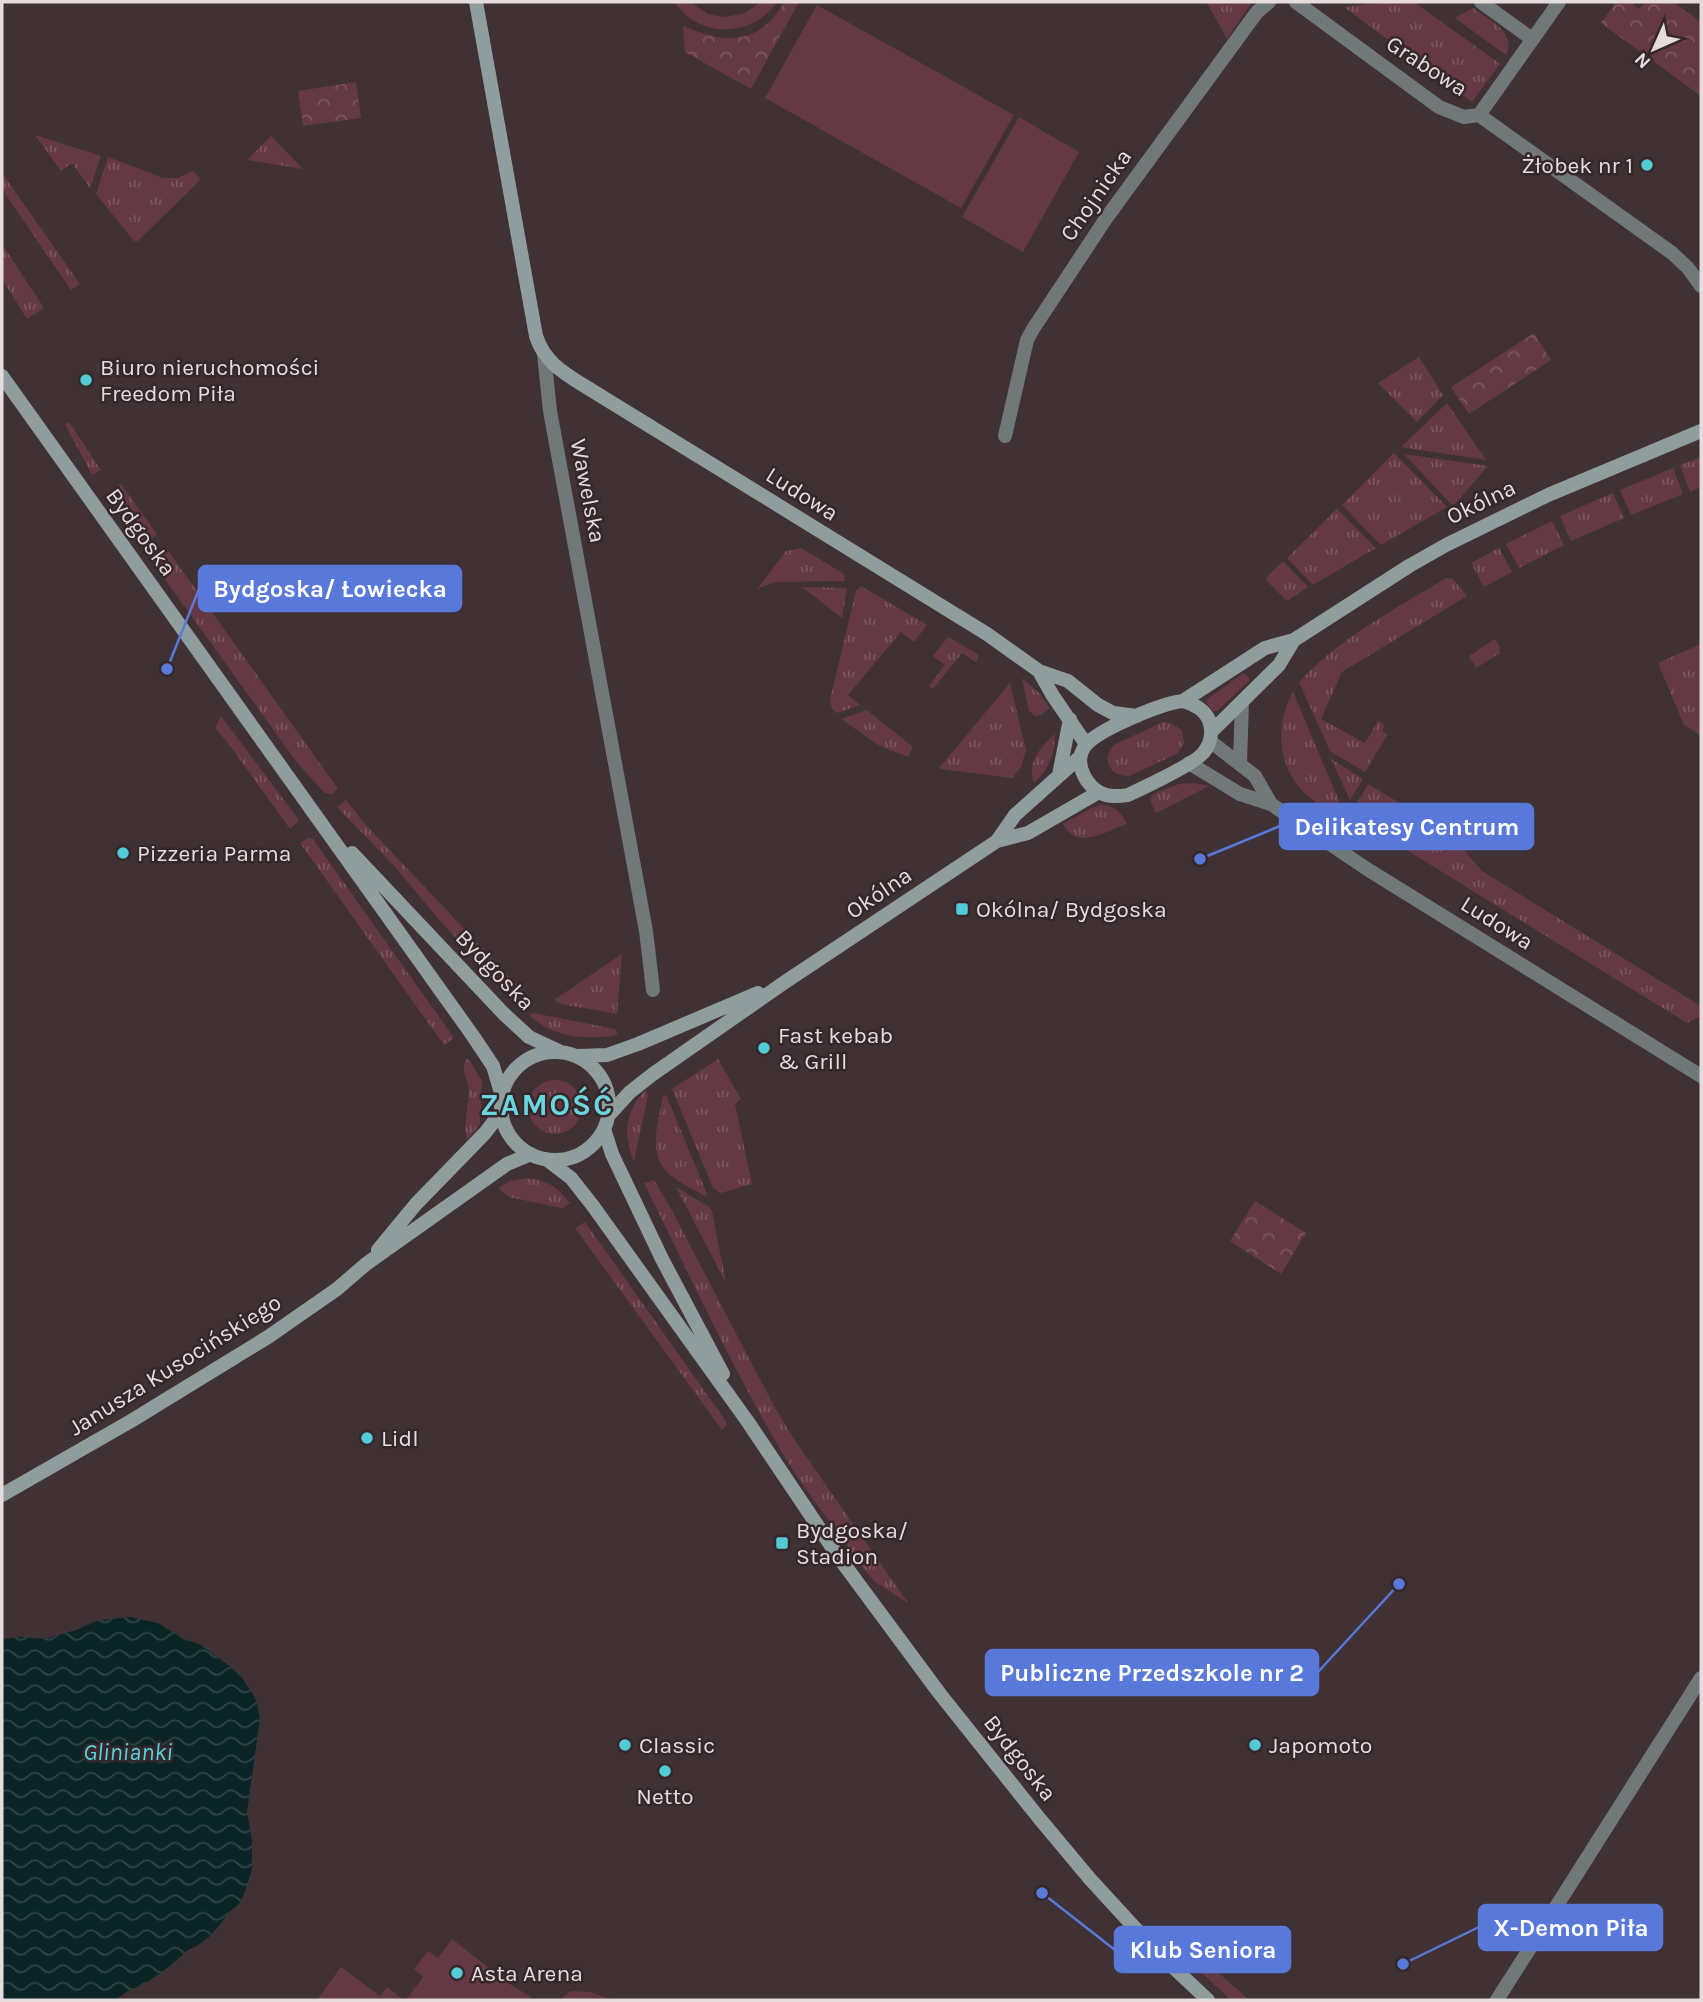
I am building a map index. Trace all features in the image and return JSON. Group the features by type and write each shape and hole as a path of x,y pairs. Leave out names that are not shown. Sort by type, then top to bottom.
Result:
{"street":[{"name":"Wawelska","path":"476,2 534,324 539,346 544,354 550,411 646,931 653,990"},
{"name":"Chojnicka","path":"1005,436 1027,340 1033,329 1107,217 1257,12 1269,2"},
{"name":"Grabowa","path":"1296,2 1439,107 1464,117 1479,116 1672,253 1688,268 1701,286"},
{"path":"1481,2 1532,39"},
{"path":"1479,116 1559,2"},
{"name":"Ludowa","path":"544,354 557,368 583,386 986,634 1039,670 1068,681 1098,705 1113,713 1137,716"},
{"name":"Bydgoska","path":"2,376 493,1066 502,1104"},
{"name":"Okólna","path":"997,841 1015,814 1101,733 1137,716 1183,701 1265,648 1294,640 1446,545 1548,495 1701,431"},
{"name":"Okólna","path":"606,1122 630,1092 653,1074 785,982 997,841 1028,833 1099,792 1107,795 1128,795 1205,752 1210,737 1279,665 1294,640"},
{"name":"Ludowa","path":"1039,670 1070,719 1083,751 1083,773 1099,792"},
{"path":"1183,701 1201,709 1209,721 1210,737"},
{"path":"1240,763 1242,702"},
{"path":"1059,775 1070,719"},
{"name":"Ludowa","path":"1210,737 1255,776 1271,804"},
{"name":"Ludowa","path":"1189,763 1240,794 1271,804 1367,869 1701,1076"},
{"name":"Bydgoska","path":"317,816 504,1014 529,1037 561,1052"},
{"name":"Okólna","path":"577,1056 607,1055 638,1044 785,982"},
{"path":"561,1052 577,1056 600,1076 606,1088 609,1102 606,1122 596,1141 575,1156 546,1159 531,1154 519,1145 505,1126 502,1104 507,1082 512,1072 530,1058 561,1052"},
{"name":"Janusza Kusocińskiego","path":"366,1264 416,1204 485,1133 502,1104"},
{"name":"Bydgoska","path":"606,1122 612,1154 662,1259 748,1422"},
{"name":"Janusza Kusocińskiego","path":"2,1495 131,1421 268,1337 508,1164 531,1154"},
{"name":"Bydgoska","path":"546,1159 571,1178 593,1206 748,1422 868,1598 985,1751 1097,1887 1157,1952 1208,2000"},
{"path":"1497,2000 1701,1678"}],"green space":[{"path":"674,2 690,2 708,14 723,17 743,14 761,2 777,2 754,22 740,28 726,29 697,23"},
{"path":"784,2 799,2 751,89 685,52 683,26 713,36 740,37 764,27"},
{"path":"1208,2 1252,2 1227,39"},
{"path":"1382,2 1414,2 1500,64 1472,102 1344,7"},
{"path":"1616,2 1630,2 1639,9 1645,2 1673,2 1701,22 1701,96 1601,23"},
{"path":"817,5 1014,115 961,208 765,98"},
{"path":"1473,8 1505,33 1508,40 1506,55 1455,18"},
{"path":"356,82 361,118 303,126 298,91"},
{"path":"1019,117 1079,152 1023,252 962,217"},
{"path":"35,135 101,156 90,188 72,163 61,171"},
{"path":"271,136 303,169 247,160"},
{"path":"108,157 163,178 178,178 193,171 201,179 138,241 134,241 96,194"},
{"path":"2,173 80,284 71,290 2,189"},
{"path":"2,244 44,308 27,319 2,279"},
{"path":"1534,333 1551,360 1469,414 1451,387"},
{"path":"1419,357 1443,395 1417,422 1378,383"},
{"path":"1447,403 1486,460 1401,447"},
{"path":"69,422 101,470 92,475 65,424"},
{"path":"1394,453 1447,507 1381,545 1342,505"},
{"path":"1404,454 1488,466 1452,505"},
{"path":"1701,457 1701,487 1690,492 1680,465"},
{"path":"1673,468 1683,494 1631,515 1620,490"},
{"path":"121,484 157,534 143,545 106,494"},
{"path":"1613,493 1624,518 1571,541 1560,516"},
{"path":"1337,509 1376,548 1313,585 1287,558"},
{"path":"1552,521 1564,545 1519,568 1506,544"},
{"path":"801,548 844,574 845,581 775,582 757,589 786,551"},
{"path":"1499,548 1512,572 1484,587 1471,563"},
{"path":"167,549 338,789 332,794 325,793 299,765 151,560"},
{"path":"1283,561 1308,587 1287,601 1265,579"},
{"path":"1446,578 1453,579 1467,596 1342,672 1321,719 1365,743 1378,721 1385,725 1382,731 1388,734 1365,772 1330,751 1299,682 1350,638"},
{"path":"861,586 927,625 914,642 901,632 848,695 860,705 837,713 832,709 830,700 856,591"},
{"path":"802,587 847,588 842,618"},
{"path":"948,637 979,655 976,662 962,653 933,689 929,686 945,665 933,656"},
{"path":"1495,639 1500,653 1476,668 1469,656"},
{"path":"1701,644 1701,735 1684,725 1658,663"},
{"path":"1244,673 1250,680 1217,711 1213,711 1206,703 1207,699"},
{"path":"1022,678 1039,693 1050,708 1041,715 1035,716 1029,711"},
{"path":"1010,683 1026,750 1021,767 1012,778 940,769 939,768"},
{"path":"1293,692 1345,815 1325,808 1309,797 1296,783 1287,767 1281,731"},
{"path":"867,710 913,747 908,757 878,745 841,719"},
{"path":"221,716 299,820 290,829 215,728"},
{"path":"1163,722 1171,723 1182,730 1184,743 1177,754 1129,776 1112,770 1108,756 1114,745"},
{"path":"1055,734 1050,761 1034,783 1033,762"},
{"path":"1331,759 1363,779 1350,800"},
{"path":"1179,784 1209,786 1156,813 1150,800 1153,794"},
{"path":"1368,784 1449,833 1482,871 1701,1006 1701,1016 1687,1023 1358,820 1354,808"},
{"path":"346,800 365,824 522,990 511,998 396,868 337,807"},
{"path":"1101,805 1117,810 1127,824 1100,835 1083,838 1076,837 1063,824 1092,808"},
{"path":"308,838 313,839 454,1038 444,1045 300,843"},
{"path":"622,954 617,1014 561,1004 554,1000"},
{"path":"533,1013 615,1029 618,1035 571,1036 538,1023 529,1015"},
{"path":"468,1058 482,1081 480,1124 467,1140 465,1126 469,1091 464,1068"},
{"path":"718,1059 741,1099 735,1104 752,1184 721,1193 713,1188 672,1089"},
{"path":"560,1080 570,1084 578,1092 582,1107 578,1122 570,1130 550,1134 540,1130 532,1122 528,1102 532,1092 540,1084"},
{"path":"646,1090 648,1095 634,1162 628,1143 628,1124 633,1106"},
{"path":"666,1095 707,1194 705,1196 671,1176 657,1155 657,1125 663,1096"},
{"path":"527,1178 552,1185 570,1203 563,1208 509,1197 498,1188 510,1181"},
{"path":"654,1180 775,1408 908,1603 875,1582 866,1572 783,1454 728,1354 644,1183"},
{"path":"676,1187 712,1211 726,1283"},
{"path":"1255,1201 1306,1233 1281,1274 1230,1241"},
{"path":"585,1222 725,1420 727,1425 722,1430 575,1228"},
{"path":"1167,1927 1249,2000 1231,2000 1177,1950 1163,1934"},
{"name":"Asta Arena","path":"452,1939 535,2000 406,2000 423,1977 414,1969 428,1951 438,1958"},
{"name":"Asta Arena","path":"341,1967 380,1996 387,1987 404,2000 317,2000"},
{"name":"Asta Arena","path":"571,1991 590,1992 613,2000 560,2000"}],"water":[{"name":"Glinianki","path":"130,1617 158,1623 182,1638 201,1645 242,1678 257,1703 260,1719 247,1812 252,1840 252,1869 246,1889 239,1904 227,1914 210,1936 188,1950 168,1968 115,2000 2,2000 2,1639 45,1639 99,1620"}],"place":[{"name":"Żłobek nr 1","path":"1647,165"},
{"name":"Biuro nieruchomości Freedom Piła","path":"86,380"},
{"name":"Bydgoska/ Łowiecka","path":"167,669"},
{"name":"Pizzeria Parma","path":"123,853"},
{"name":"Delikatesy Centrum","path":"1200,859"},
{"name":"Okólna/ Bydgoska","path":"962,909"},
{"name":"Fast kebab & Grill","path":"764,1048"},
{"name":"Lidl","path":"367,1438"},
{"name":"Bydgoska/ Stadion","path":"782,1543"},
{"name":"Publiczne Przedszkole nr 2","path":"1399,1584"},
{"name":"Classic","path":"625,1745"},
{"name":"Japomoto","path":"1255,1745"},
{"name":"Netto","path":"665,1771"},
{"name":"Klub Seniora","path":"1042,1893"},
{"name":"X-Demon Piła","path":"1403,1964"},
{"name":"Asta Arena","path":"457,1973"}],"district":[{"name":"ZAMOŚĆ","path":"547,1105"}]}
